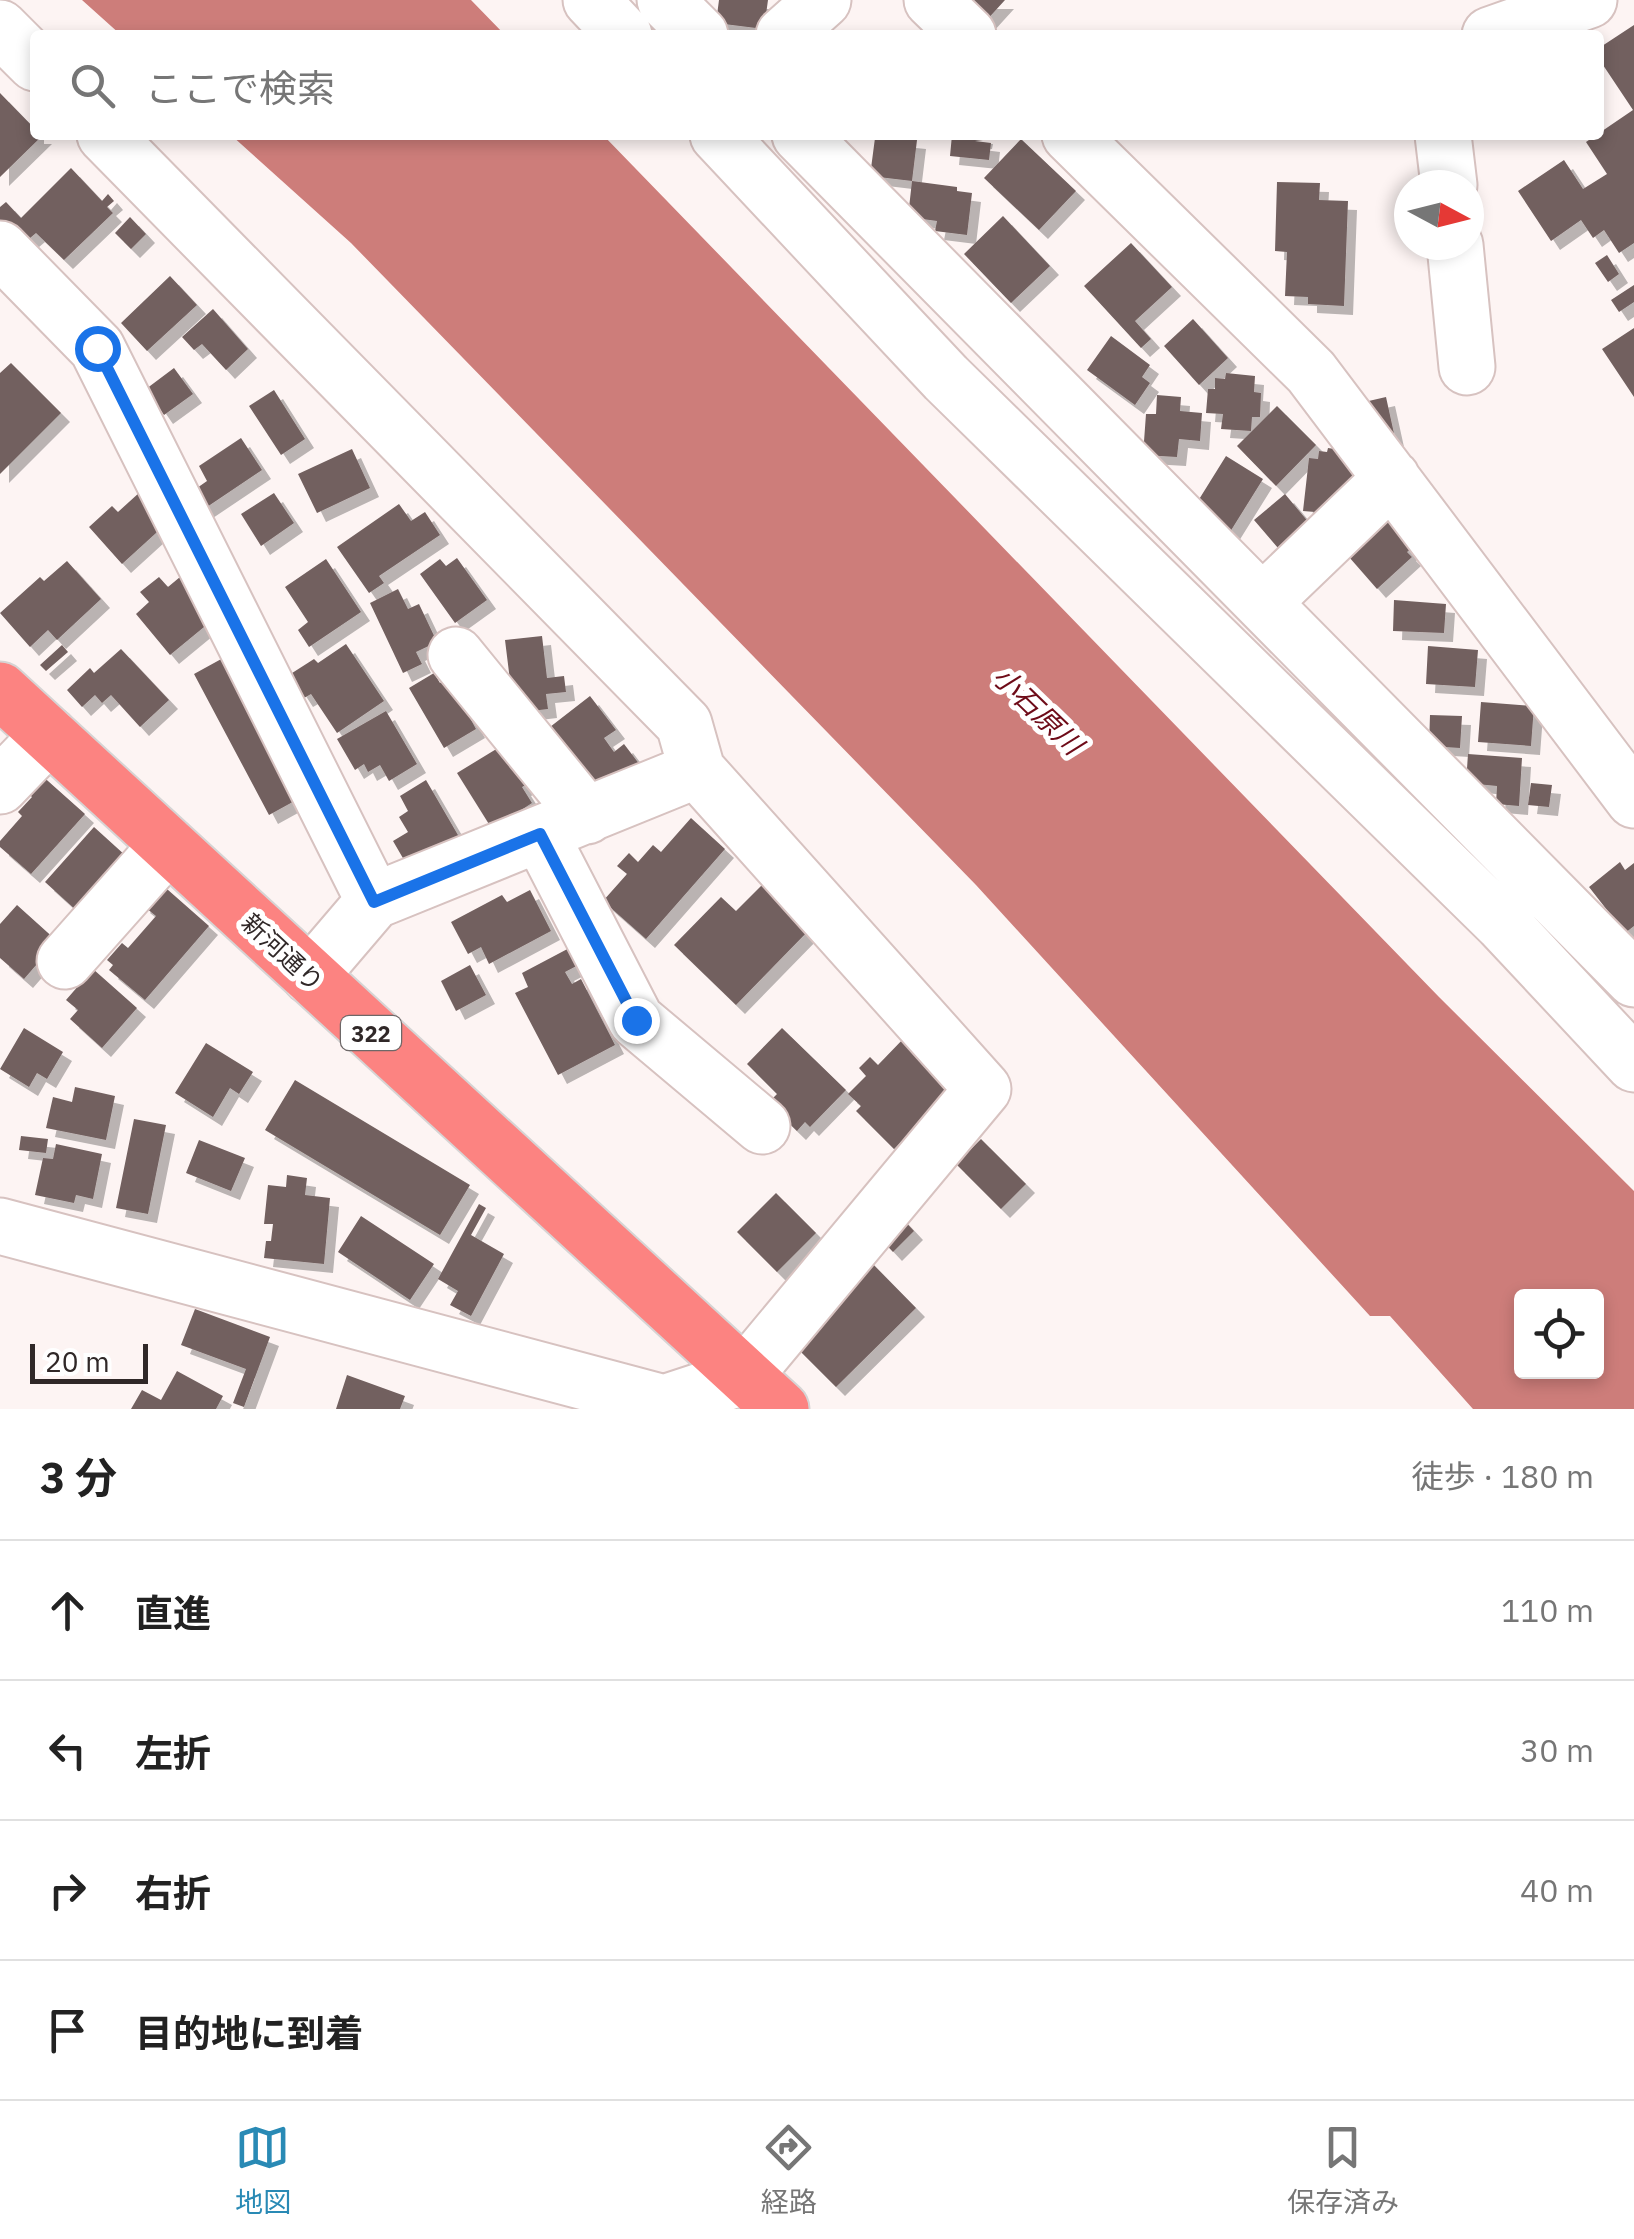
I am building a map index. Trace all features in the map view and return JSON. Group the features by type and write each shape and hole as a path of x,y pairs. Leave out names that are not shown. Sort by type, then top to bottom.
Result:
{"highway":[{"name":"新河通り","path":"0,690 762,1393"}],"street":[{"path":"591,0 619,30"},
{"path":"665,0 695,30"},
{"path":"790,30 823,0"},
{"path":"932,0 963,30"},
{"path":"1504,30 1589,0"},
{"path":"0,28 30,59"},
{"path":"0,1226 663,1406 762,1393 982,1089 698,770 684,724 110,140"},
{"path":"723,140 946,378 1502,923 1634,1064"},
{"path":"805,140 1634,979"},
{"path":"1075,140 1312,372 1634,800"},
{"path":"1444,140 1447,170"},
{"path":"0,249 97,348 374,902"},
{"path":"1456,260 1467,367"},
{"path":"1263,602 1392,478"},
{"path":"456,654 563,825 636,1020 762,1126"},
{"path":"0,786 49,735"},
{"path":"310,976 374,902 698,770"},
{"path":"65,960 168,845"}],"water":[{"path":"82,0 471,0 500,30 115,30"},
{"name":"小石原川","path":"237,140 608,140 1439,997 1634,1191 1634,1409 1473,1409 1390,1316 1370,1316 976,885 351,243"}],"building":[{"path":"719,0 768,0 764,29 716,23"},
{"path":"945,0 1005,0 978,30 971,30"},
{"path":"1634,25 1634,243 1619,253 1604,230 1593,238 1581,220 1551,241 1518,191 1564,160 1583,189 1607,174 1586,142 1604,140 1604,130 1633,110 1604,66 1604,45"},
{"path":"0,93 30,124 30,140 38,140 0,177"},
{"path":"875,140 917,140 912,181 870,176"},
{"path":"952,140 991,143 989,160 950,156"},
{"path":"1022,140 1076,191 1039,230 984,178"},
{"path":"71,168 102,201 108,194 114,201 107,207 113,213 64,260 36,233 17,249 0,241 0,207 6,202 21,218"},
{"path":"912,181 972,193 967,235 935,231 937,221 908,217"},
{"path":"1277,182 1320,183 1319,200 1348,201 1344,306 1308,304 1308,297 1285,296 1287,252 1275,251"},
{"path":"1003,216 1050,266 1011,303 964,254"},
{"path":"130,217 146,234 131,249 115,233"},
{"path":"1131,243 1172,287 1135,321 1151,339 1141,348 1084,286"},
{"path":"1607,255 1619,274 1608,282 1595,263"},
{"path":"170,276 197,305 147,351 121,323"},
{"path":"1634,285 1634,302 1619,312 1611,300"},
{"path":"213,309 248,349 226,370 202,344 194,350 182,337"},
{"path":"1193,319 1228,358 1199,385 1164,346"},
{"path":"1634,328 1634,397 1602,349"},
{"path":"1111,336 1150,365 1142,377 1150,383 1135,405 1087,370"},
{"path":"11,363 61,413 0,474 0,373"},
{"path":"174,368 193,394 164,415 146,389"},
{"path":"1226,373 1255,376 1254,392 1261,393 1260,417 1252,417 1251,431 1221,429 1223,414 1206,413 1208,389 1215,389 1215,378 1225,379"},
{"path":"274,390 305,439 281,455 249,406"},
{"path":"1157,395 1181,397 1180,411 1202,413 1200,441 1179,439 1177,457 1143,455 1146,414 1156,414"},
{"path":"1386,397 1395,438 1360,403"},
{"path":"1277,406 1316,445 1276,486 1237,446"},
{"path":"241,438 262,470 198,513 187,495 207,481 199,466"},
{"path":"1328,448 1348,451 1354,458 1352,475 1359,476 1357,492 1340,490 1337,515 1315,515 1303,511 1309,458 1318,459 1319,451 1327,452"},
{"path":"352,449 370,488 317,513 298,474"},
{"path":"1226,456 1263,479 1230,532 1193,509"},
{"path":"140,492 167,523 122,564 89,527 112,506 118,512"},
{"path":"274,493 294,523 261,546 241,514"},
{"path":"1285,494 1320,536 1290,562 1254,520"},
{"path":"399,504 411,521 425,512 440,535 379,576 384,583 369,593 337,547"},
{"path":"1390,520 1414,546 1407,552 1412,557 1377,589 1349,557"},
{"path":"457,558 487,600 455,623 420,574 440,559 446,566"},
{"path":"326,559 361,612 309,647 298,630 308,622 285,587"},
{"path":"67,561 101,599 57,640 48,630 30,647 0,613 40,577 44,581"},
{"path":"186,572 221,613 170,655 136,614 149,602 140,592 159,577 168,587"},
{"path":"398,589 408,609 419,604 437,642 416,652 422,664 403,673 370,603"},
{"path":"1394,600 1446,604 1444,633 1393,631"},
{"path":"542,636 547,678 564,676 566,692 546,694 548,709 514,713 505,640"},
{"path":"346,644 384,701 337,733 311,694 304,698 289,675 314,659 318,663"},
{"path":"62,645 68,652 46,671 40,665"},
{"path":"1428,646 1478,650 1475,687 1426,684"},
{"path":"121,649 169,700 140,727 111,695 102,703 95,695 82,707 67,690 90,668 94,673"},
{"path":"234,652 309,793 269,815 194,674"},
{"path":"434,673 440,683 453,675 476,714 470,718 476,729 444,748 409,688"},
{"path":"590,696 616,730 604,738 614,752 624,744 640,765 602,795 550,727"},
{"path":"1481,702 1534,706 1531,746 1478,742"},
{"path":"386,711 417,764 389,781 380,765 368,772 364,764 355,770 337,739"},
{"path":"1430,715 1462,716 1460,748 1429,746"},
{"path":"498,748 508,763 516,758 531,782 522,787 532,803 492,829 457,773"},
{"path":"1468,754 1522,758 1519,806 1496,804 1497,786 1466,783"},
{"path":"39,773 85,814 31,874 0,847 0,841 22,816 18,812 32,797 25,790"},
{"path":"426,780 462,842 411,872 393,841 408,832 399,817 408,811 400,796"},
{"path":"1531,783 1552,785 1549,807 1528,805"},
{"path":"691,818 725,849 646,939 603,901 627,874 617,866 629,853 638,862 653,845 661,852"},
{"path":"94,827 126,856 77,911 45,882"},
{"path":"1620,862 1625,870 1634,863 1634,926 1625,933 1589,887"},
{"path":"159,882 209,926 145,1000 109,970 113,965 107,960 122,943 128,948 156,916 141,904"},
{"path":"765,882 812,927 736,1005 674,945 721,897 736,911"},
{"path":"530,890 551,931 489,964 481,947 468,954 451,922 502,895 507,902"},
{"path":"17,905 57,941 24,979 0,958 0,924"},
{"path":"575,945 584,962 565,972 572,984 581,979 615,1045 558,1075 515,993 528,987 522,973"},
{"path":"470,965 486,995 456,1011 441,981"},
{"path":"93,969 137,1008 102,1048 70,1019 78,1010 66,1000"},
{"path":"24,1028 63,1052 47,1079 37,1073 29,1087 0,1069"},
{"path":"782,1028 846,1090 810,1127 805,1122 797,1131 768,1103 777,1094 747,1064"},
{"path":"906,1036 956,1087 894,1149 856,1111 861,1106 848,1094 866,1076 859,1068 870,1057 878,1065"},
{"path":"206,1043 253,1072 239,1094 230,1088 213,1117 175,1093"},
{"path":"295,1080 470,1185 440,1235 265,1130"},
{"path":"75,1087 115,1096 106,1140 46,1128 53,1097 72,1102"},
{"path":"134,1119 166,1125 148,1214 116,1208"},
{"path":"21,1136 48,1139 46,1153 19,1150"},
{"path":"981,1139 1026,1184 1001,1209 956,1164"},
{"path":"199,1140 245,1158 231,1191 186,1173"},
{"path":"56,1144 102,1154 93,1199 76,1195 74,1203 35,1195 43,1158 53,1159"},
{"path":"287,1175 307,1178 305,1195 330,1198 324,1264 264,1258 273,1224 264,1224 268,1185 286,1187"},
{"path":"776,1193 816,1233 777,1272 737,1232"},
{"path":"479,1204 486,1208 471,1235 504,1254 471,1316 450,1305 458,1291 438,1279"},
{"path":"899,1215 914,1231 893,1252 878,1236"},
{"path":"361,1216 434,1264 410,1300 338,1252"},
{"path":"862,1253 916,1308 836,1387 786,1337"},
{"path":"195,1309 270,1337 244,1407 233,1403 246,1369 181,1345"},
{"path":"177,1371 223,1396 216,1409 131,1409 142,1390 161,1400"},
{"path":"347,1375 405,1396 400,1409 336,1409"}],"route":[{"path":"97,348 374,902 540,834 636,1020"}]}
